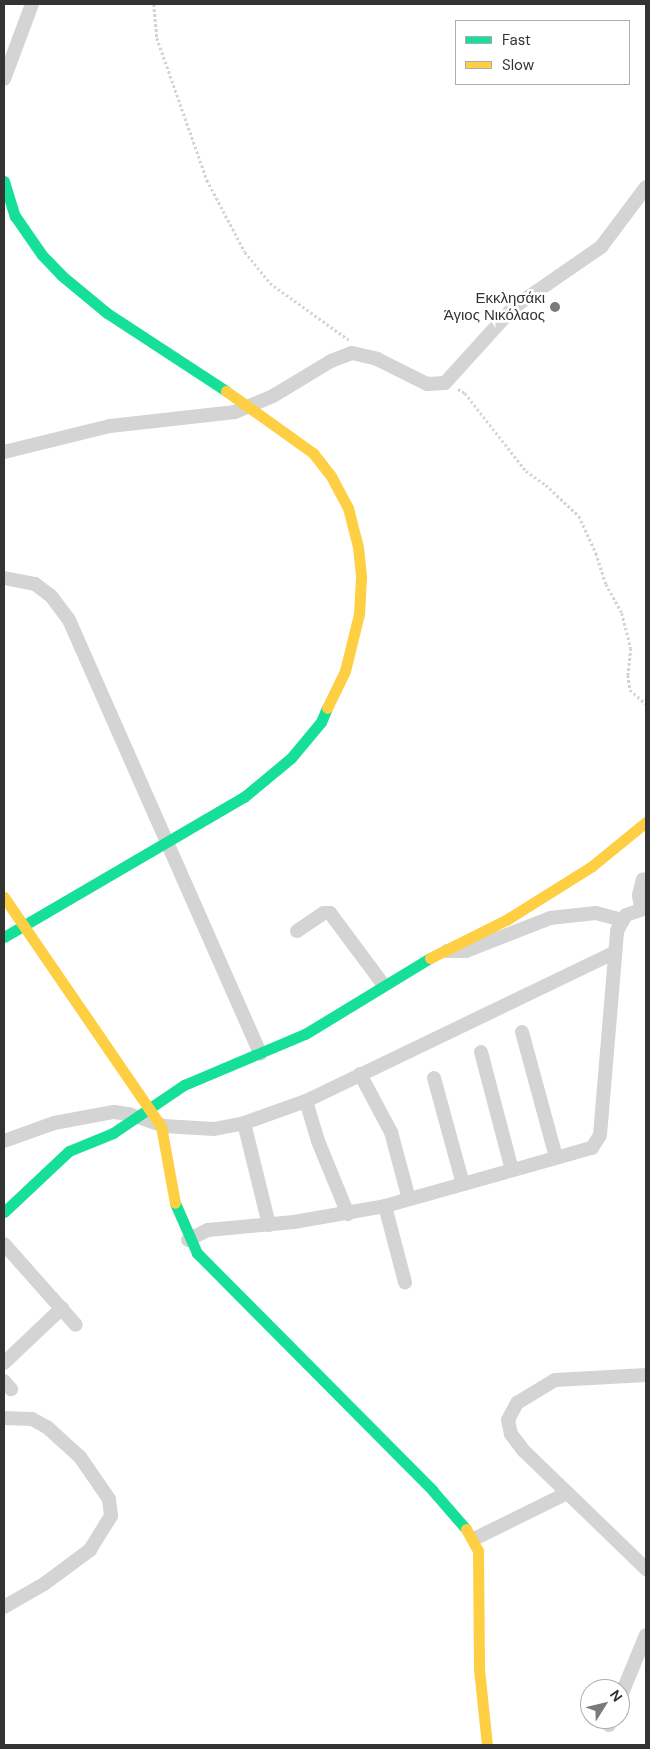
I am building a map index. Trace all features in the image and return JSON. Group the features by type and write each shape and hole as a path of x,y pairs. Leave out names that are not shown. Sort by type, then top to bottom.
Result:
{"street":[{"path":"4,79 32,4"},
{"path":"4,181 15,216 42,255 61,275 126,326 250,407 312,453 340,492 354,527 360,560 361,594 356,628 345,671 332,701 301,748 261,785 168,843 4,937"},
{"path":"4,452 110,426 208,417 250,407 338,358 362,354 427,384 445,383 514,307 601,247 646,187"},
{"path":"4,578 34,584 51,596 69,620 260,1054"},
{"path":"4,1212 61,1156 82,1144 113,1133 184,1085 260,1054 318,1027 383,984 444,950 506,920 611,853 646,822"},
{"path":"444,950 466,951 550,918 596,913 622,920 644,908 639,895 643,879"},
{"path":"4,897 161,1126 172,1192 188,1240 196,1253 438,1497 474,1538 478,1551 479,1669 487,1745"},
{"path":"297,931 324,913 330,912 383,984"},
{"path":"188,1240 208,1230 269,1225 348,1214 384,1206 592,1148 600,1134 615,952 622,920"},
{"path":"4,1141 38,1127 114,1112 138,1116 161,1126 214,1129 244,1123 306,1101 615,952"},
{"path":"522,1032 556,1157"},
{"path":"481,1052 512,1170"},
{"path":"360,1074 392,1132 409,1199"},
{"path":"434,1078 463,1184"},
{"path":"306,1101 318,1141 348,1214"},
{"path":"244,1123 269,1225"},
{"path":"384,1206 405,1282"},
{"path":"4,1244 76,1325"},
{"path":"4,1363 62,1308"},
{"path":"646,1375 561,1378 529,1394 511,1409 508,1423 513,1438 646,1569"},
{"path":"4,1418 32,1418 54,1434 99,1480 109,1499 111,1516 90,1550 44,1584 4,1607"},
{"path":"474,1538 567,1492"},
{"path":"628,1679 646,1635"}],"path":[{"path":"154,4 157,38 207,180 245,252 270,283 346,337 362,354"},
{"path":"445,383 465,393 526,471 579,516 596,553 606,584 622,613 631,648 628,675 630,690 646,704"}],"traffic: fast":[{"path":"4,181 15,216 42,255 61,275 107,313 226,391"},
{"path":"4,937 244,797 291,758 321,722 327,708"},
{"path":"4,1212 69,1151 113,1133 184,1085 305,1034 430,958"},
{"path":"175,1203 197,1253 433,1491 466,1529"}],"traffic: slow":[{"path":"226,391 313,453 331,476 348,508 358,547 361,577 359,614 345,671 327,708"},
{"path":"430,958 506,920 592,866 646,822"},
{"path":"4,897 161,1126 175,1203"},
{"path":"466,1529 478,1551 479,1669 487,1745"}],"place":[{"name":"Εκκλησάκι Άγιος Νικόλαος","path":"555,307"}]}
